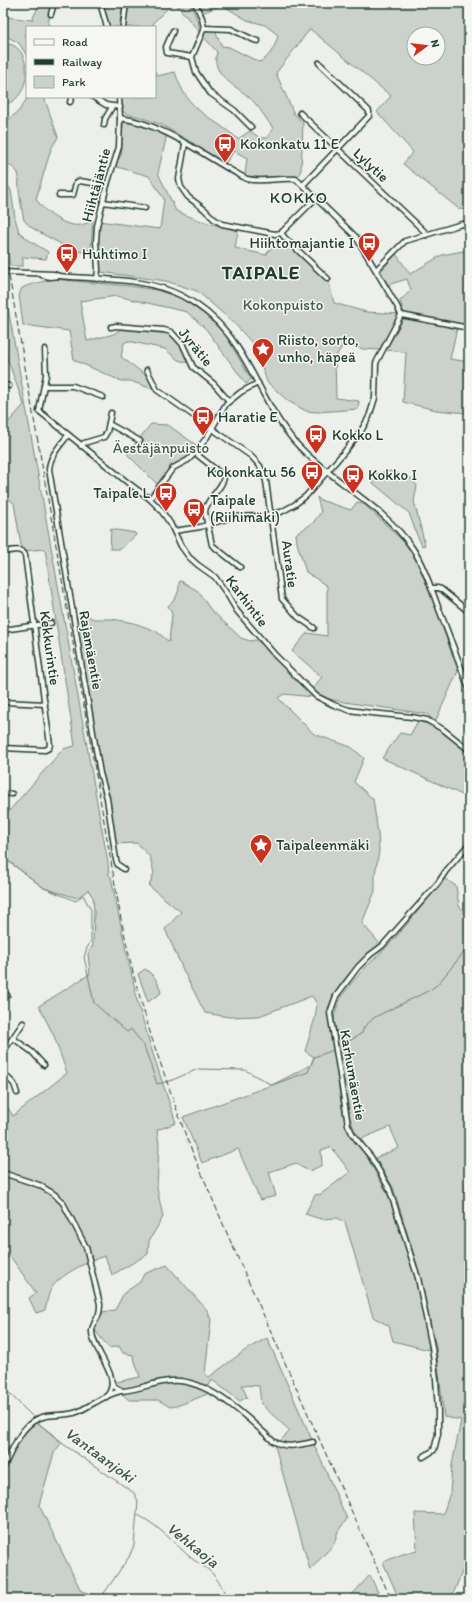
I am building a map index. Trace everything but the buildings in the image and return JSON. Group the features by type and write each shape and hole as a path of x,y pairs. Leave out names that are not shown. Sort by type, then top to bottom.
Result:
{"street":[{"path":"3,47 4,3"},
{"path":"51,14 54,3"},
{"path":"100,3 107,26"},
{"path":"123,26 126,3"},
{"path":"195,3 202,18 204,28 192,57 196,72 206,89 214,97 234,110 251,127"},
{"path":"204,28 231,29 258,41"},
{"path":"173,31 166,47 167,53 192,57"},
{"path":"303,185 368,118 369,114 366,108 319,63"},
{"path":"70,102 72,98"},
{"path":"96,98 106,105 120,107"},
{"name":"Hiihtäjäntie","path":"97,279 96,234 102,202 118,154 120,118 119,98"},
{"path":"104,125 105,119 112,107"},
{"name":"Lylytie","path":"300,113 424,231 426,235"},
{"path":"120,118 133,119 151,125 247,179 296,179 356,237 398,306 402,316"},
{"path":"185,144 179,179 181,188 188,197 222,224 275,234 281,233 316,198"},
{"path":"60,195 73,195 76,183 79,181 107,185"},
{"path":"102,202 145,208"},
{"path":"376,270 405,241 462,224 469,225"},
{"path":"281,233 328,279"},
{"path":"3,272 50,277 59,276 123,281 156,287 181,296 199,306 218,322 227,332 243,356 272,410 290,435 304,451 398,530 417,555 469,689"},
{"path":"402,316 469,328"},
{"path":"174,531 207,525 233,516 262,516 280,512 294,505 306,496 362,431 369,417 375,398 376,363 402,316"},
{"name":"Jyrätie","path":"111,327 164,330 171,332 183,345 193,367 214,384 229,401"},
{"path":"45,349 46,375 44,386 73,386 103,397"},
{"name":"Auratie","path":"147,370 157,390 251,456 260,466 265,475 282,599 298,617 314,628"},
{"path":"150,499 173,468 188,460 195,453 211,429 221,410 229,401 258,383"},
{"path":"3,384 9,386"},
{"name":"Karhintie","path":"44,386 39,411 81,446 150,499 166,516 181,546 189,557 215,577 237,611 280,660 316,696 334,705 349,710 371,714 412,716 427,720 444,730 469,750"},
{"path":"81,446 84,443 104,437 107,432 111,413"},
{"path":"109,424 140,441"},
{"name":"Rajamäentie","path":"68,435 53,454 49,462 49,469 90,718 106,798 116,860 118,865 124,869"},
{"path":"195,453 224,476 223,481 206,506 207,525 212,545 240,567"},
{"name":"Kekkurintie","path":"3,552 19,550 22,551 25,556 50,741 49,748 45,750 3,748"},
{"path":"431,588 441,589 469,612"},
{"path":"3,630 51,623"},
{"path":"3,702 45,704"},
{"path":"3,794 12,794"},
{"name":"Karhumäentie","path":"423,1457 434,1450 438,1434 438,1411 432,1348 418,1278 393,1198 371,1157 353,1135 348,1125 330,1013 336,996 358,967 382,946 438,883 446,871 469,844"},
{"path":"3,998 7,994"},
{"path":"3,1052 5,1046 13,1038 23,1023"},
{"path":"13,1038 32,1052 44,1065"},
{"path":"3,1073 14,1084 17,1093"},
{"path":"3,1173 35,1183 54,1194 63,1203 83,1240 100,1304 99,1314 92,1330 99,1351 109,1371 112,1383 115,1387 122,1391"},
{"path":"3,1468 25,1427 35,1420 46,1416 74,1413 106,1397 122,1391 178,1380 190,1383 218,1395 280,1446 294,1446 313,1442"},
{"path":"106,1397 112,1383"}],"green space":[{"path":"40,3 51,3 48,26 26,26 26,54 19,43 6,36 5,17 32,20"},
{"path":"100,3 123,3 119,26 107,26"},
{"path":"128,3 173,3 154,22 152,26 125,26"},
{"path":"175,3 190,3 198,21 201,34"},
{"path":"198,3 469,3 469,210 459,209 403,164 413,152 377,112 391,96 310,29 276,73 294,114 303,123 301,170 297,178 287,176 250,178 245,175 247,158 234,151 226,163 162,125 140,117 126,114 122,110 120,98 156,98 156,74 157,76 175,72 180,86 186,96 200,112 238,139 250,131 260,138 267,138 273,128 254,102 222,75 216,61 217,52 203,36 206,30 216,30 222,46 229,47 259,62 266,58 272,51 278,35 265,25 247,20 222,5 202,13"},
{"path":"9,44 17,47 22,54 26,73 25,83 21,92 15,100 6,104 3,103 3,55 5,45"},
{"path":"27,98 44,98 58,137 51,149 36,199 44,209 62,222 81,225 93,220 91,249 83,252 70,251 33,228 24,220 19,191 19,175 16,170 7,163 3,134 4,126 9,119 18,112"},
{"name":"Kokonpuisto","path":"123,122 150,126 167,134 158,173 176,211 198,220 238,231 235,248 266,255 281,233 328,279 334,303 366,312 400,314 379,350 363,349 344,343 335,358 336,398 359,401 358,409 317,412 306,411 288,401 267,382 255,346 233,322 197,291 166,281 101,272 98,221 160,229 164,199 149,176 114,166 121,155"},
{"path":"3,158 7,185 11,190 15,218 19,232 48,252 46,259 23,257 23,266 10,266 3,226"},
{"path":"469,250 469,326 404,313 400,301 411,290 407,279 387,285 381,271 396,254 410,274 442,255"},
{"path":"53,279 156,290 181,298 208,317 226,336 251,379 246,384 206,329 187,312 117,296 80,301 87,341 114,334 121,329 170,334 183,349 189,363 178,360 165,349 128,341 124,343 121,357 150,378 152,389 131,381 121,381 74,360 69,331 23,325 19,295 22,288"},
{"path":"3,280 109,875 111,877 134,990 176,1123 157,1130 159,1144 157,1188 163,1217 149,1241 148,1254 112,1275 105,1256 74,1269 53,1285 49,1293 45,1310 36,1313 29,1298 36,1293 10,1256 5,1259 3,1256 3,1100 13,1116 67,1073 54,1036 39,1006 90,974 88,954 93,945 94,912 93,897 88,890 77,898 44,888 3,857 3,818 63,749 75,746 45,549 22,551 14,503 3,495 3,428 24,405 3,347"},
{"path":"404,318 457,328 450,359 469,362 469,400 466,413 436,410 403,402 406,352 386,350"},
{"name":"Äestäjänpuisto","path":"151,424 168,425 199,447 195,453 173,468 159,486 127,454"},
{"path":"391,471 412,479 417,486 414,501 425,545 422,546 409,513 372,482 374,474"},
{"path":"317,497 320,500 351,510 357,502 365,505 404,542 414,556 429,589 458,671 435,722 427,714 324,698 312,689 322,677 292,651 307,633 327,636 327,586 306,572 297,543 296,534 313,523 321,512"},
{"path":"111,529 135,533 136,535 120,549 110,549"},
{"path":"181,581 198,591 210,609 241,638 250,641 255,640 261,643 314,697 284,694 278,698 314,734 351,747 364,758 354,782 373,799 379,851 375,874 375,891 362,923 380,944 357,965 343,981 332,998 328,1008 342,1108 347,1128 368,1159 390,1198 415,1277 428,1336 429,1350 393,1341 389,1326 373,1317 345,1222 337,1218 321,1219 305,1214 315,1195 321,1194 350,1172 331,1147 321,1150 322,1165 310,1171 296,1163 269,1172 276,1196 260,1200 238,1149 202,1163 183,1117 272,1085 311,1065 314,1057 305,1051 315,1018 317,1004 312,996 259,1016 229,1017 205,1013 184,972 165,929 181,912 149,886 154,873 150,857 137,843 115,844 73,619 86,615 94,619 112,619 134,623 156,631 169,642 172,614 168,606 177,595 179,582"},
{"path":"418,721 434,726 469,753 469,798 382,758 400,733 410,735"},
{"path":"444,878 456,886 459,906 469,916 469,1563 466,1562 451,1599 399,1599 383,1562 403,1554 417,1551 415,1513 443,1514 450,1493 452,1465 461,1420 444,1417 436,1347 417,1265 393,1187 375,1158 399,1148 390,1127 361,1139 355,1131 350,1119 334,1021 336,1009 341,997 349,986 397,936"},
{"path":"145,969 156,979 161,993 148,1002 138,974"},
{"path":"167,1265 207,1310 211,1320 205,1373 209,1377 247,1349 267,1338 347,1519 338,1531 334,1544 310,1570 275,1446 290,1431 261,1404 259,1386 242,1385 247,1397 240,1401 212,1380 207,1389 210,1393 177,1406 170,1407 158,1400 129,1400 121,1393 122,1391 112,1383 140,1377 133,1355 123,1353 119,1346 109,1348 94,1329 95,1325 102,1312 115,1310 124,1293 140,1282 144,1274"},
{"path":"33,1419 62,1442 54,1453 39,1505 81,1591 101,1597 100,1599 3,1599 3,1443 10,1448"},
{"path":"370,1575 381,1599 348,1599"}],"waterway":[{"path":"3,857 44,888 76,901 83,895 91,910 91,941 84,957 94,1003 127,1032 131,1029 144,1046 157,1084 170,1081 198,1069 245,1070 272,1085 308,1072 314,1057 334,1050"},
{"path":"337,1049 362,1033 364,1027 375,1017 430,990 438,984 469,946"},
{"name":"Vantaanjoki","path":"3,1387 35,1419"},
{"name":"Vantaanjoki","path":"37,1422 63,1444 134,1493 138,1501 134,1545 129,1557 100,1599"},
{"name":"Vehkaoja","path":"138,1515 159,1529 191,1558 210,1571 221,1585 227,1599"}],"railway":[{"path":"3,241 121,919 133,973 152,1039 187,1139 229,1238 391,1599"}],"place":[{"name":"Kokonkatu 11 E","path":"225,164"},
{"name":"Hiihtomajantie I","path":"369,262"},
{"name":"Huhtimo I","path":"67,274"},
{"name":"Riisto, sorto, unho, häpeä","path":"263,368"},
{"name":"Haratie E","path":"203,436"},
{"name":"Kokko L","path":"316,454"},
{"name":"Kokonkatu 56","path":"312,492"},
{"name":"Kokko I","path":"353,494"},
{"name":"Taipale L","path":"166,512"},
{"name":"Taipale (Riihimäki)","path":"194,528"},
{"name":"Taipaleenmäki","path":"261,864"}],"district":[{"name":"KOKKO","path":"299,197"},
{"name":"TAIPALE","path":"261,272"}]}
